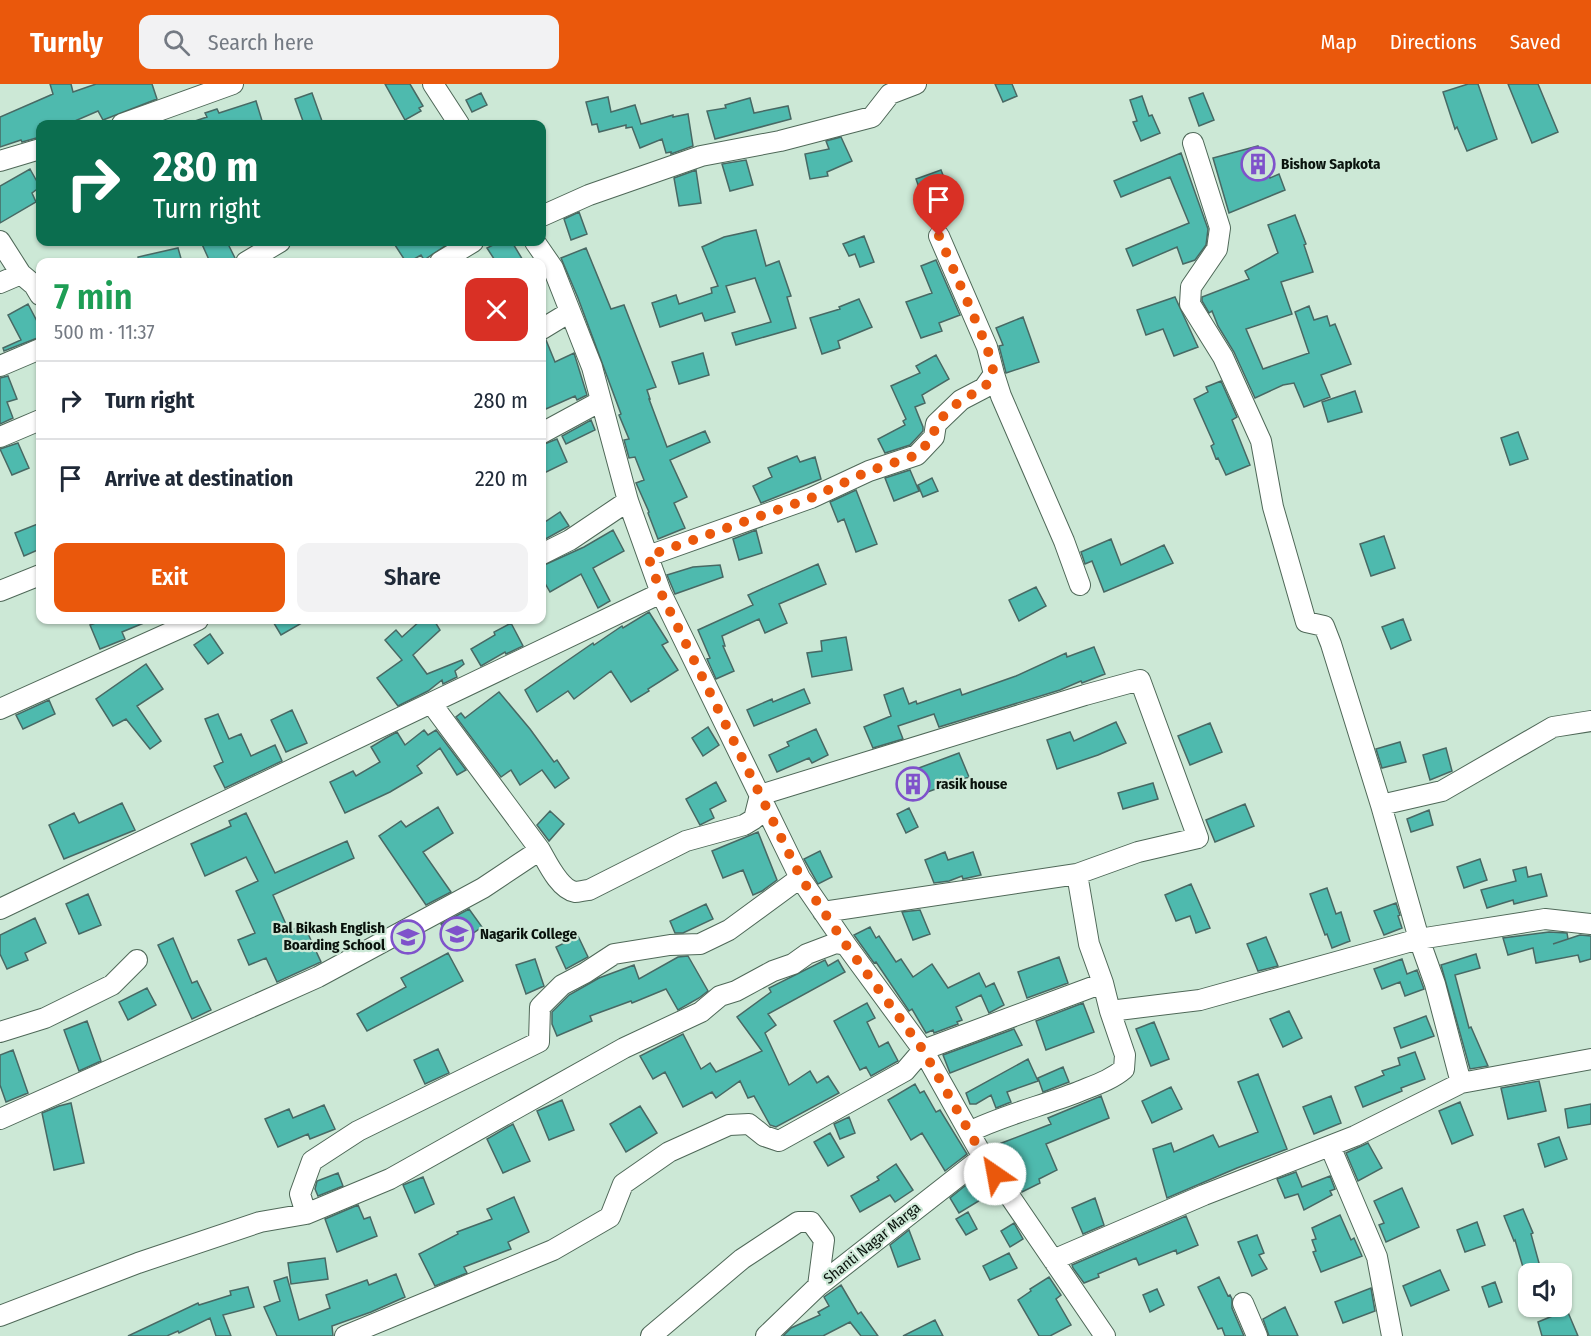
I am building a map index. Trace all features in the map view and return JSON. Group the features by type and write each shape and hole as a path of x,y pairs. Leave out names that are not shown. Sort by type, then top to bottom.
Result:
{"street":[{"path":"133,120 233,84"},
{"path":"433,84 456,120"},
{"path":"546,214 589,195 701,156 780,141 872,117 890,94 916,84"},
{"path":"1193,142 1221,228 1217,249 1191,286 1190,304 1223,357 1261,441 1273,507 1306,622 1324,626 1381,805 1419,939 1435,984 1461,1083"},
{"path":"0,160 36,150"},
{"path":"939,236 987,347 1002,396 1064,541 1080,585"},
{"path":"0,241 21,274 36,288"},
{"path":"253,258 273,246"},
{"path":"447,258 466,246"},
{"path":"538,246 553,268 592,367 628,501 661,593 801,878 846,945 923,1050 983,1156 1105,1336"},
{"path":"0,283 21,274"},
{"path":"546,327 570,312"},
{"path":"0,366 36,351"},
{"path":"648,556 811,498 869,471 917,455 933,437 936,423 961,400 984,388 994,374"},
{"path":"546,431 601,401"},
{"path":"0,437 36,422"},
{"path":"546,552 570,540 628,501"},
{"path":"0,591 36,576"},
{"path":"0,909 661,593"},
{"path":"0,709 189,624"},
{"path":"760,795 1140,680 1198,838 1138,852 1077,874 823,912"},
{"path":"431,703 540,850 553,874 567,889 576,892 590,890 686,841 744,825 753,819 760,795"},
{"path":"1381,805 1442,791 1553,727 1591,721"},
{"path":"0,1119 318,977 483,888 540,850"},
{"path":"969,1132 987,1123 1094,1086 1115,1077 1124,1069 1125,1055 1089,944 1077,874"},
{"path":"306,1214 300,1194 312,1161 358,1131 539,1042 540,1007 562,985 614,954 670,945 699,944 729,930 801,878"},
{"path":"1110,1011 1200,1000 1419,939 1545,919 1591,924"},
{"path":"0,1316 138,1263 260,1222 306,1214 390,1179 624,1048 701,1011 720,996 736,991 807,954 836,943 846,945"},
{"path":"0,1032 45,1018 112,985 137,960"},
{"path":"345,1336 553,1250 610,1217 623,1184 669,1152 729,1125 749,1124 764,1136 779,1141 905,1071 923,1050 1103,983"},
{"path":"1053,1260 1204,1195 1356,1136 1461,1083 1591,1059"},
{"path":"1330,1146 1377,1257 1392,1336"},
{"name":"Shanti Nagar Marga","path":"766,1336 818,1286 983,1156"},
{"path":"651,1336 742,1259 798,1222 811,1222 824,1240 818,1286"},
{"path":"1243,1303 1257,1336"}],"building":[{"path":"50,84 71,84 73,92 96,84 152,84 157,99 103,120 98,111 77,120 36,120 36,138 0,147 0,117 53,94"},
{"path":"385,84 410,84 423,106 419,108 421,111 405,120"},
{"path":"995,84 1012,84 1017,96 1003,102"},
{"path":"1468,84 1478,84 1497,139 1467,151 1457,127 1455,129 1443,92"},
{"path":"1508,84 1538,84 1558,132 1532,143"},
{"path":"312,93 322,120 303,120 295,99"},
{"path":"481,93 487,105 472,112 466,100"},
{"path":"1203,93 1214,120 1199,126 1189,98"},
{"path":"1142,96 1149,116 1152,115 1160,133 1141,141 1133,122 1137,121 1130,100"},
{"path":"608,97 611,112 635,105 641,124 673,115 673,117 688,114 693,146 671,154 671,152 666,153 662,139 640,148 632,127 626,128 626,125 599,132 597,124 592,125 586,102"},
{"path":"750,98 754,113 788,106 791,119 715,139 707,111 726,108 725,105"},
{"path":"256,101 262,120 198,120 207,117 205,113 217,109 219,113"},
{"path":"841,137 852,161 827,172 828,176 810,179 805,154 829,149 826,141"},
{"path":"1258,146 1270,178 1279,174 1285,190 1229,213 1213,158"},
{"path":"1181,153 1208,229 1206,245 1195,260 1183,264 1177,247 1133,266 1126,249 1189,223 1170,177 1121,197 1114,181"},
{"path":"746,160 753,185 730,191 722,164"},
{"path":"30,169 36,180 36,190 32,193 36,202 0,223 0,186"},
{"path":"696,170 701,203 679,206 674,178"},
{"path":"941,170 952,198 926,207 916,179"},
{"path":"579,212 587,234 571,240 564,219"},
{"path":"1295,215 1313,272 1281,282 1292,314 1246,329 1263,369 1309,353 1295,312 1309,306 1314,320 1327,316 1330,326 1335,324 1351,364 1321,375 1330,397 1304,407 1294,383 1283,385 1255,398 1212,311 1209,313 1202,301 1202,297 1249,279 1245,271 1278,253 1268,225"},
{"path":"756,230 766,266 779,261 791,296 787,297 796,328 736,345 732,333 771,322 755,278 726,286 735,312 705,321 702,313 660,327 652,303 676,295 679,304 712,293 711,288 718,286 702,247 724,237"},
{"path":"864,236 874,262 860,267 855,254 849,256 843,244"},
{"path":"203,246 229,246 235,258 208,258"},
{"path":"396,246 445,246 427,258 423,258 421,255 416,258 403,258"},
{"path":"514,246 522,258 493,258 487,248"},
{"path":"178,248 181,258 138,258"},
{"path":"586,248 611,309 624,305 656,387 647,390 667,447 705,431 710,442 670,460 687,497 674,503 685,528 658,539 636,483 644,480 635,457 629,458 624,440 629,439 619,415 621,414 561,258"},
{"path":"936,260 960,315 939,323 942,331 921,338 906,302 932,293 921,266"},
{"path":"1175,297 1198,347 1174,356 1163,329 1146,335 1137,310"},
{"path":"859,299 872,327 838,341 840,348 822,354 810,318 840,309 839,307"},
{"path":"28,304 36,319 36,339 4,351 3,348 21,340 8,315"},
{"path":"1023,317 1039,362 1006,373 999,346 1003,345 996,328"},
{"path":"546,340 555,362 574,353 587,395 577,400 575,396 546,409"},
{"path":"703,353 709,375 679,384 672,362"},
{"path":"936,355 949,379 922,395 925,403 915,407 923,431 910,445 885,453 878,439 905,425 903,421 906,419 891,386 920,373 916,366"},
{"path":"8,376 17,399 7,402 13,418 0,424 0,378"},
{"path":"1221,381 1237,417 1232,420 1250,465 1226,475 1218,458 1216,459 1211,446 1214,444 1194,399 1208,392 1206,387"},
{"path":"1355,391 1362,412 1328,422 1322,402"},
{"path":"591,420 595,430 566,444 562,436"},
{"path":"1518,432 1528,459 1510,465 1501,438"},
{"path":"557,439 567,462 546,472 546,443"},
{"path":"18,443 29,468 12,475 0,449"},
{"path":"797,456 800,462 815,457 821,479 761,503 753,486 772,477 768,468"},
{"path":"910,470 919,491 894,501 885,478"},
{"path":"932,478 938,491 923,497 918,485"},
{"path":"856,490 877,544 856,552 844,519 838,522 830,502"},
{"path":"560,512 569,526 546,539 546,521"},
{"path":"36,525 36,551 24,556 15,533"},
{"path":"613,530 624,551 593,568 610,601 598,608 581,574 550,592 546,585 546,564 584,547"},
{"path":"756,530 762,553 739,560 733,539"},
{"path":"1384,536 1395,568 1371,576 1360,544"},
{"path":"1111,539 1121,565 1164,545 1173,563 1104,592 1092,561 1085,564 1081,552"},
{"path":"818,564 826,584 779,604 787,623 765,633 759,619 722,636 725,646 723,646 734,671 716,679 698,630 753,605 748,595"},
{"path":"720,565 723,577 675,594 667,575 693,567"},
{"path":"1036,587 1046,606 1019,621 1009,600"},
{"path":"649,612 668,642 662,645 678,670 631,702 611,671 574,699 568,691 537,712 525,690 593,643 594,645 622,626 623,628"},
{"path":"1403,619 1411,640 1391,649 1382,627"},
{"path":"141,624 122,632 125,639 100,649 90,625"},
{"path":"274,624 300,624 281,635"},
{"path":"417,624 436,624 440,630 413,655 427,674 462,660 464,664 455,671 457,677 443,684 442,680 428,691 398,706 377,678 402,660 385,640 396,630 402,637"},
{"path":"512,624 523,646 506,654 505,652 481,666 471,649 495,635 494,632"},
{"path":"210,634 223,653 208,664 194,645"},
{"path":"846,637 852,670 812,677 807,653 822,651 821,641"},
{"path":"1094,647 1105,674 1082,683 1081,681 1060,690 939,727 934,714 898,726 903,739 873,748 864,727 891,716 884,695 903,688 909,704 916,701 917,704 960,689 962,695 1016,676 1066,653 1067,657"},
{"path":"146,664 163,689 137,706 161,741 150,749 126,719 113,726 96,699"},
{"path":"804,689 810,703 754,726 747,710"},
{"path":"499,692 554,762 557,760 569,778 555,788 542,770 520,785 511,770 501,777 456,717 461,713 465,718"},
{"path":"49,700 55,714 23,729 16,715"},
{"path":"292,710 307,743 286,752 271,720"},
{"path":"218,714 229,739 241,734 251,756 275,745 282,761 225,788 214,766 223,762 205,719"},
{"path":"1116,722 1126,743 1057,769 1047,740 1070,732 1074,741"},
{"path":"1210,723 1222,752 1190,765 1178,736"},
{"path":"708,727 719,745 703,756 692,738"},
{"path":"816,729 828,755 812,763 809,758 777,772 769,755 789,746 787,742"},
{"path":"424,730 428,735 436,730 466,770 457,775 440,748 417,766 422,773 390,792 345,813 330,782 353,771 356,776 380,762 371,747 386,738 397,732 405,745"},
{"path":"1400,742 1406,762 1382,768 1376,749"},
{"path":"1446,748 1452,771 1430,780 1423,755"},
{"path":"959,753 969,777 908,799 900,775"},
{"path":"716,782 726,801 710,809 714,818 700,825 686,799"},
{"path":"1153,783 1158,799 1123,809 1118,793"},
{"path":"122,803 135,830 64,859 49,825 74,813 79,823"},
{"path":"1245,804 1254,826 1215,842 1206,820"},
{"path":"438,807 453,833 423,852 451,892 426,905 379,836 401,821 406,827"},
{"path":"909,808 918,827 906,833 897,814"},
{"path":"1429,810 1433,825 1411,832 1407,819"},
{"path":"550,811 564,824 549,841 537,825"},
{"path":"246,813 275,873 347,841 354,858 273,895 289,931 304,925 321,962 277,982 266,958 249,965 238,940 255,933 236,891 258,881 246,857 205,876 191,844 231,826 229,821"},
{"path":"758,832 777,880 753,895 743,870 723,878 712,851"},
{"path":"820,851 832,877 818,884 804,859"},
{"path":"945,852 948,860 973,852 981,875 963,879 962,876 934,883 925,860"},
{"path":"1480,859 1487,880 1464,888 1457,867"},
{"path":"1526,867 1528,877 1541,874 1547,896 1514,904 1513,900 1487,908 1481,890 1516,881 1513,870"},
{"path":"1191,884 1210,928 1196,933 1190,916 1176,921 1165,895"},
{"path":"1327,888 1336,914 1341,912 1350,941 1332,948 1310,894"},
{"path":"88,894 101,925 79,934 66,904"},
{"path":"1396,903 1402,928 1384,935 1374,911"},
{"path":"706,904 713,919 683,933 675,933 670,921"},
{"path":"469,909 482,927 456,945 441,924"},
{"path":"920,910 930,934 913,940 902,912"},
{"path":"35,918 46,943 25,953 28,960 7,969 0,954 0,935"},
{"path":"870,927 876,938 879,936 896,962 901,959 913,977 932,964 948,988 979,973 986,987 994,983 1004,1005 989,1013 981,995 956,1007 962,1020 957,1022 958,1024 934,1033 933,1030 926,1033 912,1009 909,1011 876,962 874,963 854,935"},
{"path":"1549,932 1567,933 1568,939 1580,935 1591,936 1591,959 1580,962 1578,955 1536,963 1533,948 1508,955 1503,938"},
{"path":"578,936 588,957 566,969 556,947"},
{"path":"1266,937 1278,966 1258,971 1247,944"},
{"path":"173,938 192,983 197,981 211,1010 192,1019 158,945"},
{"path":"448,953 463,981 367,1031 357,1014 406,987 401,978"},
{"path":"1476,954 1480,968 1455,975 1469,1028 1471,1027 1488,1066 1470,1069 1441,965"},
{"path":"688,956 708,991 699,998 678,1010 666,989 632,1003 631,1001 590,1016 592,1021 557,1036 552,1024 552,1012 569,995 599,978 634,965 639,979 678,957"},
{"path":"1059,957 1068,983 1027,998 1018,972"},
{"path":"535,959 544,986 526,994 516,965"},
{"path":"1402,959 1407,974 1417,970 1424,989 1405,996 1400,982 1382,989 1374,969"},
{"path":"825,960 828,966 838,960 845,972 768,1014 776,1025 765,1033 789,1085 810,1071 817,1083 828,1076 839,1093 776,1127 770,1125 754,1096 748,1098 740,1081 716,1098 712,1092 683,1107 665,1072 653,1079 640,1056 683,1034 701,1069 710,1063 716,1072 762,1051 737,1017 771,992 769,988"},
{"path":"147,988 156,1005 128,1020 119,1002"},
{"path":"867,1003 875,1018 867,1022 879,1047 888,1042 898,1061 871,1076 866,1067 860,1070 834,1021"},
{"path":"1083,1003 1094,1032 1046,1050 1036,1021"},
{"path":"1289,1011 1302,1038 1283,1047 1270,1019"},
{"path":"1426,1016 1434,1036 1401,1048 1394,1028"},
{"path":"87,1021 101,1061 79,1071 64,1030"},
{"path":"1154,1022 1169,1059 1151,1066 1136,1029"},
{"path":"1014,1029 1022,1045 950,1073 943,1055"},
{"path":"438,1049 449,1073 425,1084 414,1060"},
{"path":"13,1050 28,1093 6,1102 0,1085 0,1055"},
{"path":"1415,1052 1425,1079 1363,1107 1355,1087 1384,1075 1382,1071 1400,1065 1398,1058"},
{"path":"1028,1059 1038,1081 1007,1092 1011,1102 996,1108 991,1095 976,1104 970,1104 966,1093"},
{"path":"1063,1067 1069,1082 1043,1092 1038,1078"},
{"path":"1258,1074 1287,1149 1167,1198 1153,1149 1171,1143 1174,1152 1213,1135 1219,1147 1258,1132 1238,1082"},
{"path":"1539,1081 1546,1111 1508,1119 1501,1088"},
{"path":"915,1084 920,1093 924,1091 936,1112 940,1110 967,1154 945,1171 922,1133 911,1140 888,1100"},
{"path":"1171,1087 1182,1109 1152,1123 1142,1101"},
{"path":"1101,1096 1109,1118 1046,1144 1057,1170 1039,1179 1040,1183 1022,1192 999,1144 1051,1124 1048,1118"},
{"path":"1331,1096 1341,1123 1314,1134 1303,1107"},
{"path":"562,1100 574,1130 549,1140 537,1111"},
{"path":"1460,1102 1473,1135 1452,1144 1439,1111"},
{"path":"71,1103 84,1163 54,1170 42,1113"},
{"path":"1591,1104 1591,1124 1568,1128 1565,1109"},
{"path":"324,1105 335,1129 310,1139 308,1134 278,1147 265,1119 289,1109 293,1118"},
{"path":"640,1106 657,1133 626,1152 610,1124"},
{"path":"849,1117 855,1133 840,1139 834,1124"},
{"path":"513,1124 530,1161 503,1173 487,1139"},
{"path":"830,1133 844,1157 828,1166 814,1142"},
{"path":"1559,1137 1567,1159 1545,1167 1538,1144"},
{"path":"1368,1143 1382,1168 1358,1181 1346,1153"},
{"path":"896,1164 913,1190 895,1202 890,1195 860,1212 851,1196 879,1180 877,1177"},
{"path":"1296,1172 1302,1187 1330,1176 1335,1189 1330,1191 1332,1195 1304,1210 1298,1194 1285,1198 1277,1179"},
{"path":"338,1173 343,1186 318,1196 315,1189 317,1181"},
{"path":"423,1177 434,1204 415,1213 403,1185"},
{"path":"971,1181 982,1199 959,1213 950,1198"},
{"path":"1402,1188 1419,1227 1386,1242 1379,1225 1384,1223 1374,1201"},
{"path":"514,1197 529,1232 508,1242 511,1249 464,1267 467,1273 435,1286 419,1254 458,1234 457,1232 492,1219 487,1209"},
{"path":"1095,1198 1104,1225 1083,1234 1072,1208"},
{"path":"358,1205 364,1219 370,1217 377,1236 337,1252 325,1219"},
{"path":"1523,1209 1533,1233 1531,1234 1539,1263 1522,1263 1515,1240 1504,1216"},
{"path":"968,1212 977,1229 966,1235 956,1219"},
{"path":"1340,1215 1351,1240 1354,1238 1362,1256 1321,1272 1313,1252 1316,1251 1312,1240 1316,1239 1312,1228"},
{"path":"1186,1216 1198,1245 1177,1254 1176,1250 1139,1265 1136,1258 1098,1274 1099,1277 1084,1283 1073,1268 1072,1265"},
{"path":"1477,1222 1485,1245 1465,1252 1457,1230"},
{"path":"1014,1223 1023,1239 1010,1247 1001,1231"},
{"path":"909,1230 920,1259 898,1267 890,1245"},
{"path":"1257,1235 1264,1253 1259,1255 1267,1269 1252,1276 1238,1242"},
{"path":"1009,1253 1017,1268 990,1280 983,1266"},
{"path":"325,1258 328,1279 291,1284 288,1263"},
{"path":"1440,1270 1449,1290 1411,1306 1403,1286"},
{"path":"396,1274 405,1297 332,1326 333,1336 277,1336 264,1307 280,1301 274,1281 287,1277 299,1320 330,1308 326,1295 367,1280 369,1285"},
{"path":"1049,1277 1061,1295 1056,1299 1071,1325 1050,1336 1039,1336 1018,1300"},
{"path":"1219,1277 1228,1296 1230,1295 1232,1299 1232,1308 1244,1336 1225,1336 1222,1328 1218,1329 1198,1287"},
{"path":"1495,1282 1502,1302 1489,1307 1482,1287"},
{"path":"841,1285 858,1314 861,1312 878,1336 861,1336 850,1322 823,1336 783,1336 791,1328 820,1315 818,1312 829,1306 824,1297"},
{"path":"248,1287 254,1307 223,1315 231,1336 216,1336 210,1318 179,1333 178,1331 167,1336 128,1336 198,1303 199,1305 231,1295 230,1291"},
{"path":"1371,1288 1375,1311 1343,1323 1335,1302"},
{"path":"1157,1289 1164,1305 1150,1312 1143,1295"},
{"path":"1285,1307 1298,1336 1269,1336 1263,1319"},
{"path":"1550,1317 1570,1317 1578,1336 1542,1336 1538,1322"},
{"path":"935,1320 943,1336 903,1336"}],"place":[{"name":"Bishow Sapkota","path":"1258,164"},
{"name":"rasik house","path":"913,784"},
{"name":"Nagarik College","path":"457,934"},
{"name":"Bal Bikash English Boarding School","path":"408,937"}],"route":[{"path":"939,236 987,347 994,374 984,388 961,400 936,423 933,437 917,455 869,471 811,498 648,556 661,593 801,878 846,945 923,1050 995,1174"}]}
